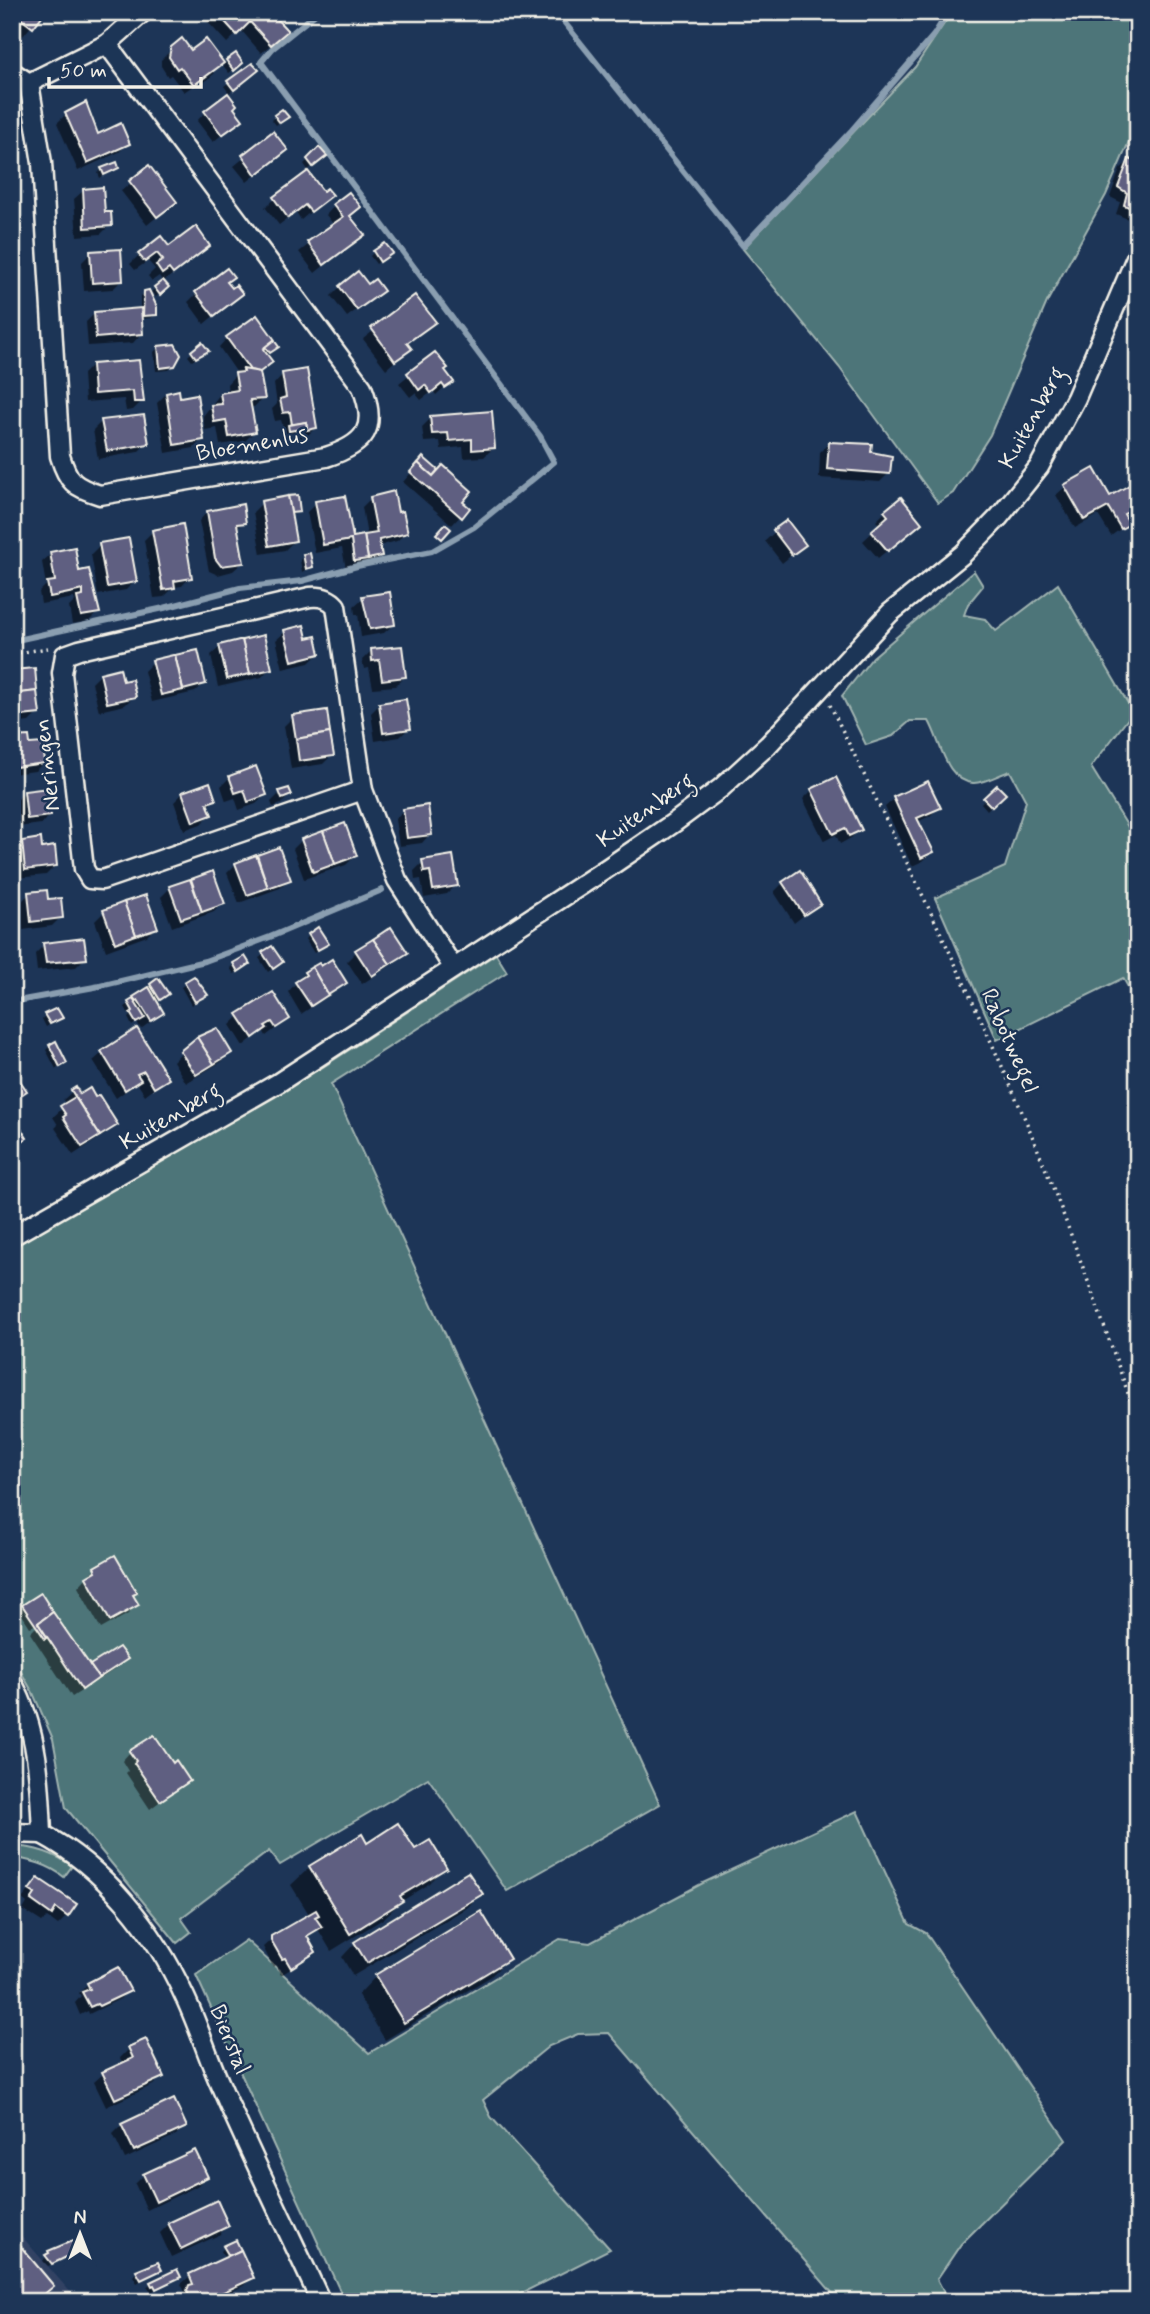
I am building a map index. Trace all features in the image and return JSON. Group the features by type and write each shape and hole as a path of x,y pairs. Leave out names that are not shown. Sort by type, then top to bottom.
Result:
{"street":[{"path":"12,72 29,83 107,44 143,12"},
{"name":"Bloemenlus","path":"29,83 43,163 60,456 67,477 81,489 100,495 326,457 348,450 364,436 369,417 369,404 362,387 107,44"},
{"name":"Kuitenberg","path":"12,1236 278,1083 642,844 721,788 768,745 890,613 962,554 999,517 1039,467 1076,398 1138,253"},
{"path":"65,655 310,597 319,596 332,601 337,606 363,790 397,880 453,967"},
{"name":"Neringen","path":"65,655 63,686 85,869 90,879 102,880 363,790"},
{"path":"12,1682 33,1735 40,1788 42,1834 12,1833"},
{"name":"Bierstal","path":"42,1834 61,1844 108,1885 133,1913 164,1959 184,1994 220,2084 321,2302"}],"path":[{"path":"12,654 44,647 65,655"},
{"name":"Rabotwegel","path":"822,688 908,863 1013,1091 1138,1421"}],"shaded area":[{"path":"12,2225 79,2302 12,2302"}],"green space":[{"path":"952,12 1138,12 1138,121 1106,195 1047,302 990,435 953,493 938,503 839,367 743,249 915,67"},
{"path":"974,571 983,586 968,604 964,615 985,619 996,631 1058,584 1133,712 1091,767 1138,843 1138,1005 1123,978 997,1040 935,898 1005,867 1026,801 1010,771 977,783 956,775 945,759 929,721 910,721 893,736 866,745 842,696 873,657"},
{"path":"496,954 507,972 331,1084 660,1804 507,1891 428,1778 280,1865 269,1851 181,1918 191,1932 177,1943 66,1808 53,1739 33,1693 12,1656 12,1245 323,1067"},
{"path":"857,1811 909,1924 926,1933 1066,2140 961,2244 937,2279 949,2302 840,2302 609,2033 578,2034 549,2046 483,2100 491,2117 610,2249 504,2302 345,2302 196,1975 246,1940 369,2053 560,1939 590,1943 703,1883"},
{"path":"12,1846 44,1852 72,1866 64,1877 46,1866 12,1857"}],"building":[{"path":"12,12 45,12 33,28"},
{"path":"216,12 270,12 288,31 271,45 250,22 237,35"},
{"path":"182,38 191,50 206,39 224,63 194,85 169,57 171,47"},
{"path":"236,53 243,63 234,71 226,60"},
{"path":"252,63 259,70 234,90 227,81"},
{"path":"228,93 243,120 222,135 204,111"},
{"path":"86,102 98,134 121,123 130,144 87,163 65,113"},
{"path":"282,109 289,117 280,123 274,115"},
{"path":"273,131 288,150 256,175 242,155"},
{"path":"319,147 327,156 313,167 307,159"},
{"path":"1129,159 1138,162 1138,211 1124,205 1127,193 1118,187"},
{"path":"117,162 119,168 104,175 101,168"},
{"path":"149,165 177,202 157,217 129,181"},
{"path":"308,171 323,191 327,188 333,195 311,212 305,205 288,218 273,197"},
{"path":"103,187 105,212 111,212 112,226 85,228 83,189"},
{"path":"349,192 361,207 350,216 365,235 324,265 307,242 343,217 333,204"},
{"path":"196,226 210,246 173,274 169,269 162,274 156,265 163,260 157,253 145,262 138,254 161,236 169,246"},
{"path":"385,243 393,253 380,262 373,251"},
{"path":"121,249 123,281 92,283 90,251"},
{"path":"227,268 234,277 227,282 232,288 236,285 243,294 214,316 195,292"},
{"path":"358,271 368,284 375,279 384,291 357,310 339,286"},
{"path":"163,280 169,287 160,295 154,287"},
{"path":"149,290 157,307 157,315 143,316 144,291"},
{"path":"415,295 436,322 407,343 412,349 395,361 371,328"},
{"path":"141,308 143,334 96,338 94,312"},
{"path":"257,315 275,340 263,349 273,362 260,372 250,370 226,337"},
{"path":"274,340 279,347 270,353 265,347"},
{"path":"202,342 209,351 196,358 191,351"},
{"path":"175,344 181,355 175,366 160,368 158,346"},
{"path":"435,352 448,368 445,370 454,382 445,388 442,384 431,393 425,385 419,390 407,373"},
{"path":"139,360 144,402 134,402 133,391 94,394 92,364"},
{"path":"243,369 260,372 265,399 250,400 256,432 229,437 226,420 214,422 211,405 222,404 220,393 238,390 235,373 244,372"},
{"path":"307,369 317,428 307,430 306,422 292,425 290,412 283,413 280,399 286,397 282,373"},
{"path":"179,390 180,397 197,394 204,440 174,445 166,393"},
{"path":"12,411 15,411 17,441 12,442"},
{"path":"492,411 495,448 472,450 472,439 449,441 448,433 432,434 430,416"},
{"path":"144,415 149,444 107,451 101,420"},
{"path":"306,422 307,428 289,431 288,425"},
{"path":"829,442 872,444 871,452 892,456 890,474 827,469"},
{"path":"423,457 438,470 433,476 418,463"},
{"path":"418,463 433,476 443,465 472,491 463,502 470,508 462,518 410,472"},
{"path":"1094,468 1110,496 1131,484 1138,496 1138,506 1124,514 1130,524 1121,529 1108,507 1084,520 1064,485"},
{"path":"394,491 398,512 403,511 408,533 379,540 382,556 368,559 364,535 377,533 370,497"},
{"path":"298,495 300,512 291,513 288,496"},
{"path":"288,496 296,541 269,546 261,501"},
{"path":"345,496 353,537 364,535 368,559 354,561 351,540 323,545 315,501"},
{"path":"901,497 922,523 888,551 871,531 888,516 884,511"},
{"path":"243,504 246,523 237,524 244,563 221,566 215,558 207,511"},
{"path":"787,520 806,545 792,555 773,530"},
{"path":"183,524 192,578 174,581 175,588 163,590 152,530"},
{"path":"445,524 451,529 442,539 436,534"},
{"path":"129,538 137,582 107,587 99,543"},
{"path":"75,547 79,571 89,569 100,613 81,616 77,597 83,596 83,590 50,597 47,582 55,581 50,552"},
{"path":"310,553 313,567 306,569 303,554"},
{"path":"390,592 395,625 370,629 362,596"},
{"path":"304,625 307,638 316,636 320,654 292,661 284,630"},
{"path":"264,635 272,669 250,674 242,640"},
{"path":"242,640 250,674 227,679 219,645"},
{"path":"402,646 406,677 382,680 379,660 372,661 371,649"},
{"path":"198,650 206,684 183,690 175,655"},
{"path":"175,655 183,690 161,695 152,660"},
{"path":"35,668 37,691 12,694 12,670"},
{"path":"120,668 123,681 132,679 136,697 107,703 100,673"},
{"path":"37,691 40,714 12,717 12,694"},
{"path":"406,699 411,729 383,733 379,703"},
{"path":"327,710 330,733 296,739 292,715"},
{"path":"330,733 334,756 299,761 296,739"},
{"path":"29,736 30,744 43,743 45,763 15,767 12,737"},
{"path":"256,766 267,795 248,802 244,790 235,793 229,776"},
{"path":"836,777 862,830 849,836 845,828 833,834 811,789"},
{"path":"928,781 941,808 917,818 934,852 921,858 893,797"},
{"path":"210,782 216,800 207,803 212,815 193,822 182,792"},
{"path":"997,785 1006,794 992,807 983,798"},
{"path":"48,788 51,816 27,819 24,791"},
{"path":"289,788 292,795 282,799 279,791"},
{"path":"428,805 432,835 407,838 403,809"},
{"path":"345,823 357,856 335,864 323,831"},
{"path":"323,831 335,864 313,872 301,839"},
{"path":"41,838 42,848 55,846 57,866 25,870 22,841"},
{"path":"279,847 291,880 268,888 257,855"},
{"path":"256,855 268,888 247,895 235,863"},
{"path":"453,855 458,886 433,890 430,871 424,872 422,860"},
{"path":"800,870 821,904 804,915 782,882"},
{"path":"213,871 225,904 202,912 191,879"},
{"path":"190,879 202,912 181,919 169,886"},
{"path":"47,890 48,899 61,898 63,918 31,922 28,892"},
{"path":"146,895 158,928 136,935 124,902"},
{"path":"124,902 136,935 115,943 103,910"},
{"path":"318,927 329,944 318,950 308,934"},
{"path":"391,927 408,953 390,964 373,939"},
{"path":"84,938 87,959 46,963 43,943"},
{"path":"373,939 390,964 372,976 355,950"},
{"path":"272,946 283,962 273,969 262,952"},
{"path":"245,956 250,964 238,972 233,963"},
{"path":"332,959 347,983 328,995 312,967 319,963 321,966"},
{"path":"312,967 328,995 311,1006 295,982"},
{"path":"194,976 208,995 195,1002 184,982"},
{"path":"158,978 169,994 160,1000 150,984"},
{"path":"149,987 164,1013 151,1021 138,1000 133,997"},
{"path":"273,992 290,1019 276,1028 272,1022 253,1038 237,1014"},
{"path":"133,999 145,1018 136,1023 128,1002"},
{"path":"57,1008 63,1018 50,1024 44,1014"},
{"path":"137,1028 169,1079 154,1088 144,1071 137,1074 141,1080 125,1090 101,1051"},
{"path":"217,1028 232,1053 214,1064 197,1037"},
{"path":"197,1037 214,1064 196,1075 180,1051"},
{"path":"56,1041 67,1063 60,1067 49,1045"},
{"path":"12,1069 27,1091 12,1101"},
{"path":"76,1087 80,1094 90,1088 95,1097 99,1095 118,1125 100,1136 71,1090"},
{"path":"75,1097 100,1136 82,1147 63,1117 66,1115 60,1106"},
{"path":"12,1115 27,1138 12,1148"},
{"path":"115,1555 137,1593 133,1595 139,1605 110,1621 86,1577 96,1571 94,1567"},
{"path":"41,1593 53,1612 38,1623 47,1637 45,1639 22,1605"},
{"path":"53,1612 99,1678 82,1690 38,1623"},
{"path":"119,1647 128,1659 99,1678 90,1665"},
{"path":"154,1735 173,1763 176,1760 190,1781 160,1801 129,1751"},
{"path":"398,1823 415,1849 430,1840 447,1868 400,1896 403,1901 350,1934 309,1866 362,1834 367,1843"},
{"path":"468,1872 483,1894 367,1963 354,1942"},
{"path":"38,1878 77,1904 68,1917 56,1908 52,1915 31,1900 35,1894 29,1890"},
{"path":"316,1910 319,1915 315,1917 322,1927 307,1936 316,1952 291,1968 285,1958 282,1959 271,1936"},
{"path":"481,1911 510,1959 404,2023 375,1975"},
{"path":"118,1967 131,1991 99,2006 97,2004 90,2007 82,1992 90,1989 87,1983"},
{"path":"146,2039 164,2077 115,2099 102,2072 133,2058 128,2047"},
{"path":"174,2099 187,2127 134,2151 121,2124"},
{"path":"195,2150 208,2177 156,2202 143,2174"},
{"path":"217,2200 229,2226 181,2249 168,2223"},
{"path":"12,2236 54,2286 35,2302 12,2302"},
{"path":"236,2240 241,2250 229,2256 223,2246"},
{"path":"72,2241 77,2252 52,2264 45,2255 48,2251"},
{"path":"241,2250 254,2278 202,2302 192,2302 187,2291 189,2285 193,2284 189,2274"},
{"path":"158,2262 162,2270 141,2280 136,2271"},
{"path":"177,2269 181,2277 156,2289 152,2286 150,2282"}],"waterway":[{"path":"12,641 164,608 240,588 302,581 357,566 432,551 474,527 554,462 540,436 261,62 272,49 318,12"},
{"path":"556,12 743,246 852,130 934,35 948,12"},
{"path":"12,1002 100,986 205,961 382,890"}]}
